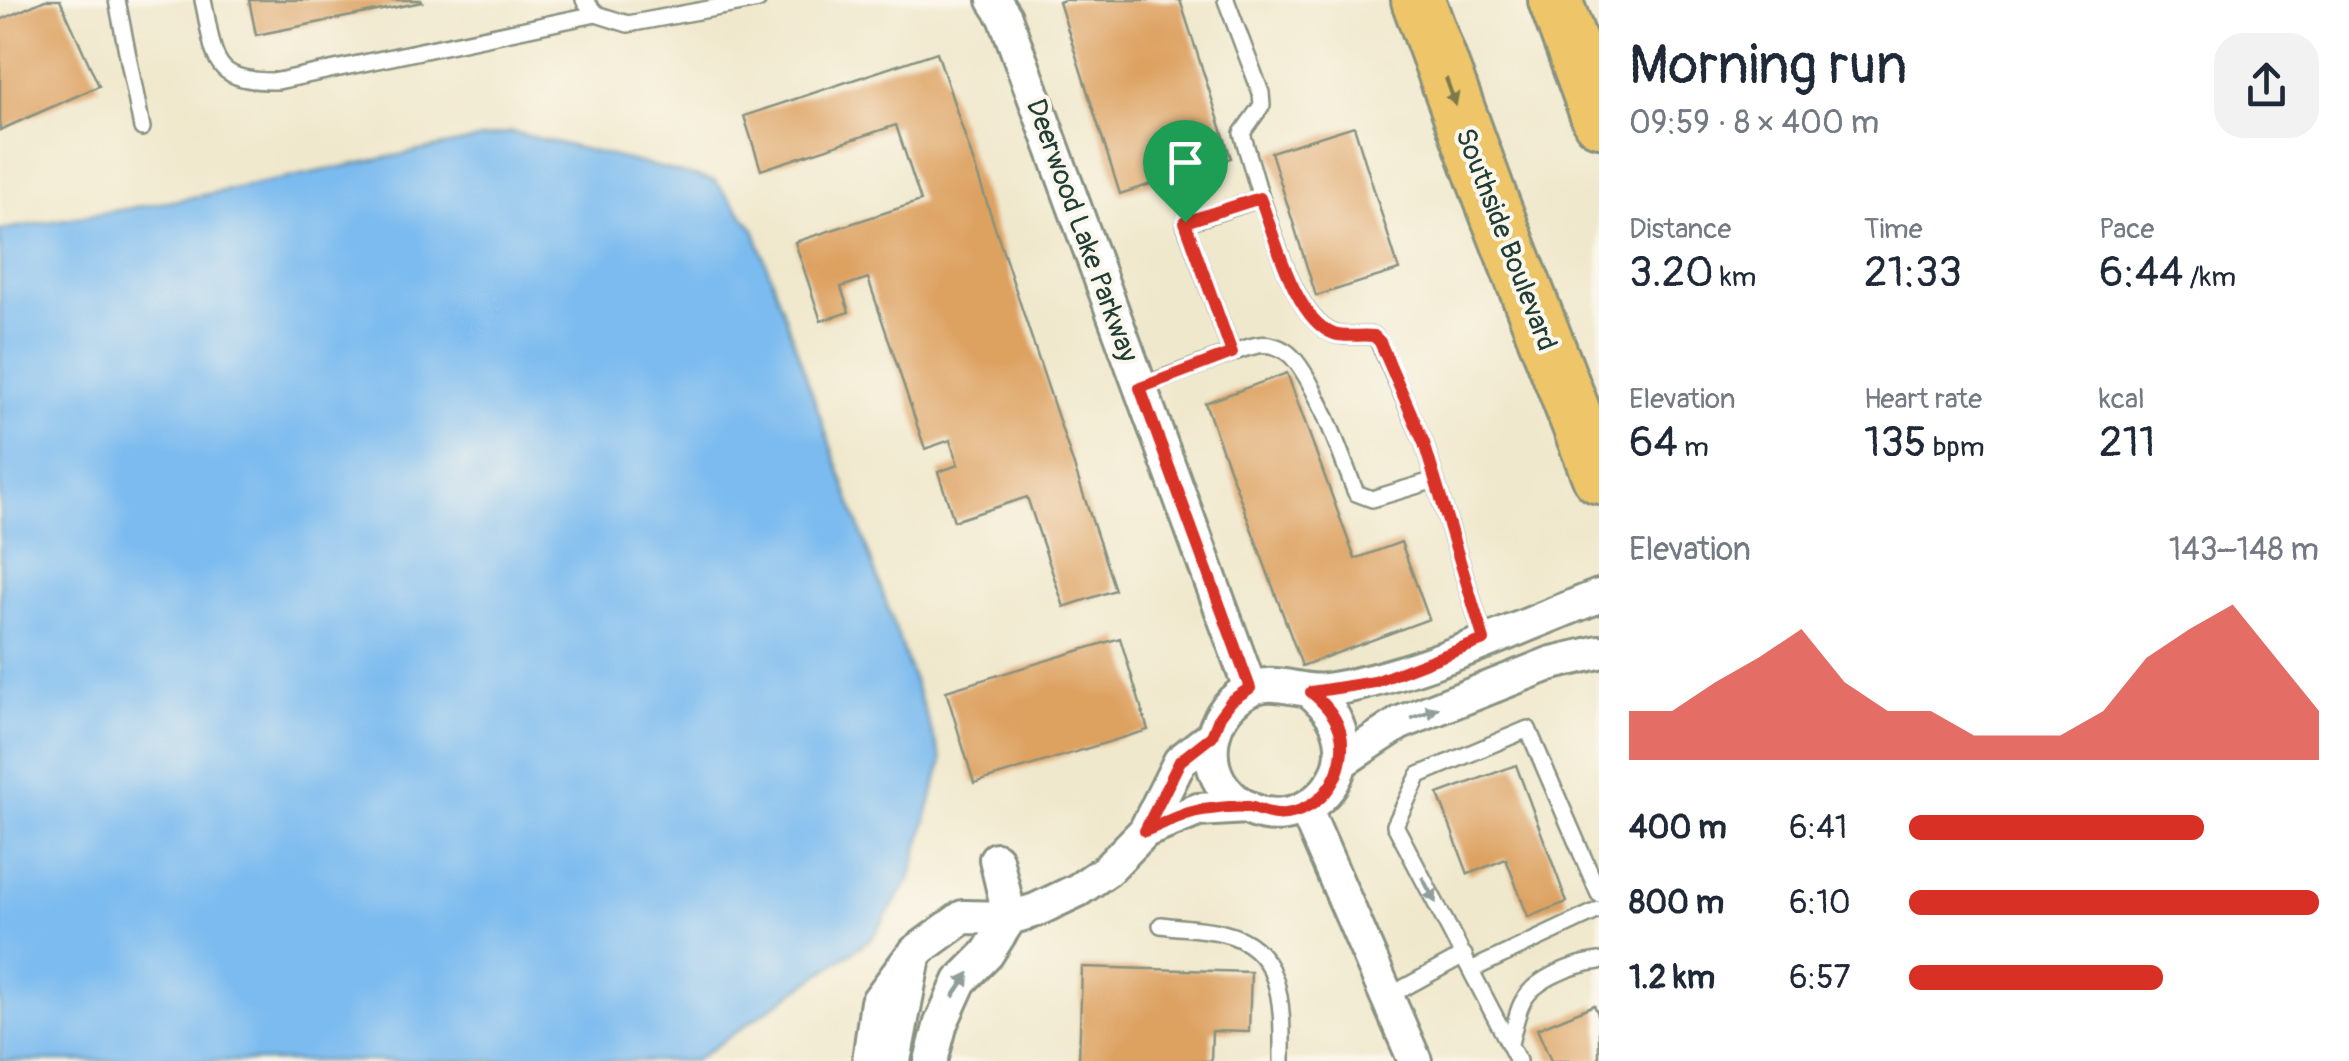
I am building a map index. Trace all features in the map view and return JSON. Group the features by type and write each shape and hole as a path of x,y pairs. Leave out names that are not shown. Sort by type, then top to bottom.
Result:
{"highway":[{"name":"Southside Boulevard","path":"1418,0 1599,477"},
{"path":"1555,0 1599,120"}],"street":[{"name":"Deerwood Lake Parkway","path":"994,0 1005,17 1250,688"},
{"path":"1311,692 1375,682 1599,596"},
{"path":"1341,762 1400,723 1552,663 1599,652"},
{"path":"1291,684 1311,692 1337,722 1343,742 1334,781 1322,797 1286,814 1266,814 1247,807 1233,798 1214,770 1212,736 1220,716 1232,700 1250,688 1291,684"},
{"path":"869,1061 877,1002 915,952 962,917 1010,918 1036,910 1078,890 1107,870 1145,831 1180,761 1212,736"},
{"path":"1145,831 1198,810 1247,807"},
{"path":"1305,808 1416,1061"},
{"path":"933,1050 960,982 987,954 1010,918 996,859"},
{"path":"898,1045 915,952"}],"lane":[{"path":"117,0 142,128"},
{"path":"203,0 220,66 234,78 253,82 278,82 596,14 628,24 758,0"},
{"path":"584,0 596,14"},
{"path":"1226,0 1261,93 1262,106 1242,133 1260,198 1302,305 1332,333 1374,336 1380,342 1406,398 1435,480 1484,640"},
{"path":"1232,353 1185,222 1260,198"},
{"path":"1140,388 1257,343 1280,348 1290,354 1310,384 1356,494 1372,498 1435,480"},
{"path":"1518,1061 1394,825 1419,776 1528,729 1599,894"},
{"path":"1388,997 1599,910"},
{"path":"1161,925 1226,933 1256,949 1277,976 1282,1061"},
{"path":"1510,1043 1522,1001 1538,984 1599,960"},
{"path":"898,1045 933,1050"}],"water":[{"path":"512,132 715,181 754,229 942,761 910,879 872,938 694,1061 0,1061 0,230 179,200"}],"building":[{"path":"45,0 60,0 99,86 0,130 0,20"},
{"path":"249,0 421,0 422,2 256,35"},
{"path":"1180,0 1231,158 1120,194 1059,2"},
{"path":"937,52 1115,590 1064,607 1027,497 954,521 938,472 958,465 950,440 925,449 868,278 841,287 849,312 821,321 795,242 921,201 896,125 761,170 744,116"},
{"path":"1354,126 1399,270 1316,296 1271,152"},
{"path":"1287,373 1355,559 1401,542 1429,619 1302,666 1205,403"},
{"path":"1120,638 1148,730 974,783 946,691"},
{"path":"1516,765 1567,902 1528,917 1506,859 1468,874 1438,794"},
{"path":"1082,967 1251,972 1249,1032 1212,1031 1211,1061 1079,1061"},
{"path":"1594,1005 1599,1016 1599,1061 1551,1061 1537,1029"}],"route":[{"path":"1260,198 1302,305 1314,320 1332,333 1365,334 1380,342 1424,443 1484,640 1375,682 1311,692 1337,722 1343,742 1334,781 1322,797 1305,808 1286,814 1266,814 1247,807 1198,810 1145,831 1180,761 1212,736 1232,700 1250,688 1140,388 1232,353 1185,222 1260,198"}]}
